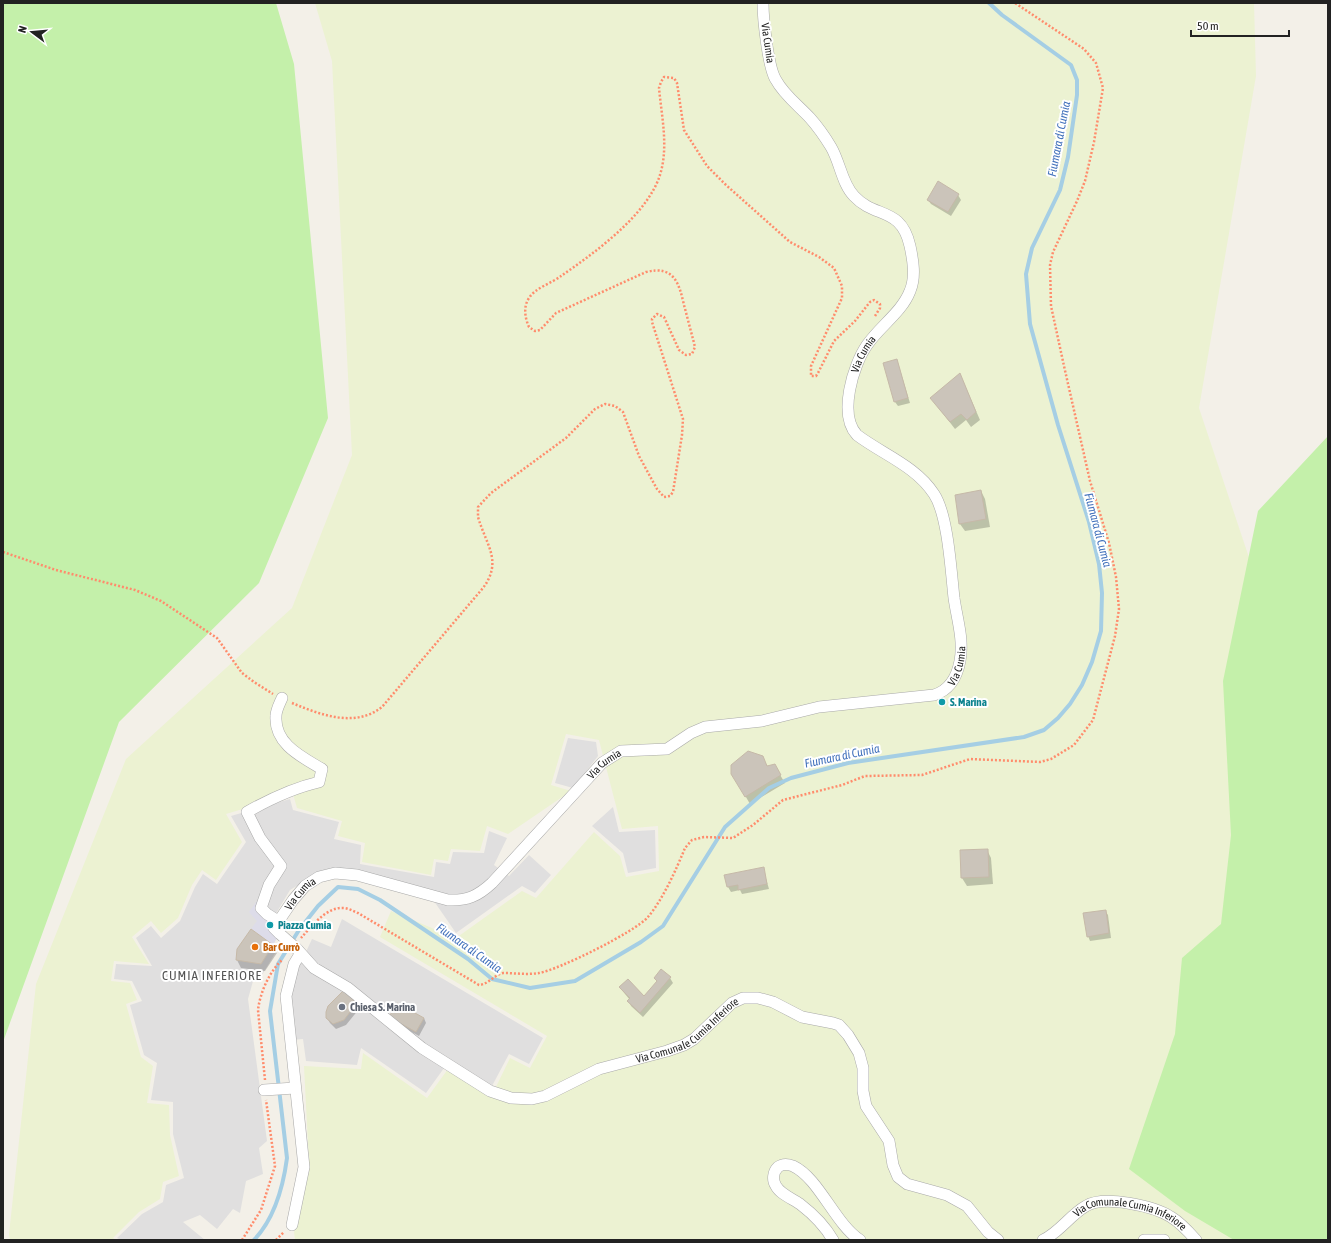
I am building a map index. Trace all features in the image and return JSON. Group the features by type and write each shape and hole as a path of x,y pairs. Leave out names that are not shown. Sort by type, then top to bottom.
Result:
{"street":[{"name":"Via Cumia","path":"299,948 274,928 292,900 305,886 320,877 335,873 357,875 448,900 464,900 477,896 492,883 602,763 621,751 667,749 691,733 705,727 762,721 820,707 926,697 946,690 955,678 960,660 961,638 954,598 951,564 939,504 931,489 903,464 857,435 848,418 849,394 859,359 868,343 903,303 910,291 914,277 908,236 899,222 855,197 832,148 810,118 776,80 771,65 763,3"},
{"path":"278,921 261,908 269,885 281,866 260,838 247,812 295,788 319,782 322,770 286,745 278,730 276,716 282,698"},
{"path":"292,1225 304,1167 292,1089 286,996 299,948"},
{"name":"Via Comunale Cumia Inferiore","path":"299,948 314,968 348,988 422,1048 490,1091 511,1098 532,1099 545,1096 599,1069 684,1045 694,1039 732,1004 743,998 758,998 773,1002 802,1016 833,1022 848,1035 859,1053 863,1068 863,1091 866,1106 889,1141 893,1165 898,1177 907,1184 947,1195 967,1206 988,1232 998,1240"},
{"path":"266,1090 292,1089"},
{"path":"833,1240 808,1210 776,1188 773,1177 775,1170 780,1166 792,1165 797,1168 828,1202 848,1232 860,1240"},
{"name":"Via Comunale Cumia Inferiore","path":"1043,1240 1059,1229 1088,1204 1102,1201 1147,1208 1162,1212 1182,1225 1196,1240"},
{"name":"Via Comunale Cumia Inferiore","path":"1144,1240 1164,1240"}],"path":[{"path":"299,948 324,916 336,909 343,908 358,913 479,985 484,985 498,974 503,973 540,973 562,965 621,937 643,922 652,911 685,848 692,840 704,837 733,838 753,825 783,800 842,785 865,776 922,775 970,759 1040,762 1066,751 1081,737 1093,720 1103,686 1115,636 1118,597 1114,564 1090,481 1051,306 1050,266 1053,252 1085,181 1094,142 1103,88 1096,63 1084,49 1015,3"},
{"path":"3,552 56,570 135,590 161,601 212,634 221,642 242,673 254,682 282,698 319,712 345,718 364,717 382,706 483,588 490,577 493,566 492,553 478,517 478,507 481,502 498,487 566,438 600,406 610,404 620,408 625,417 639,456 657,489 664,497 670,496 673,492 682,435 682,419 652,322 654,316 660,315 664,317 680,350 686,355 692,354 695,347 694,339 680,288 674,278 665,271 658,270 646,272 556,313 540,330 535,331 529,327 525,311 527,301 534,293 568,272 612,237 640,208 655,187 664,157 659,88 664,77 674,78 677,83 684,130 707,166 731,190 790,242 829,264 841,280 843,292 842,298 811,366 811,376 816,376 840,335 855,322 870,302 874,300 877,301 880,308 874,317"},
{"path":"242,1240 260,1210 275,1166 258,1010 259,1000 270,976 278,964 285,958"}],"shaded area":[{"path":"568,738 596,742 598,756 573,788 555,783"},
{"path":"290,799 293,810 339,822 334,839 361,845 360,864 434,877 436,862 450,864 453,852 484,853 489,831 507,838 494,865 509,876 529,855 551,875 535,893 522,886 456,933 427,891 318,873 290,890 259,942 277,950 262,975 255,974 248,999 267,1141 259,1148 263,1174 246,1181 240,1213 233,1209 217,1229 200,1215 183,1222 205,1240 121,1240 117,1238 142,1214 163,1202 166,1185 184,1178 173,1134 173,1102 151,1100 157,1063 144,1055 130,1005 142,1001 132,981 114,979 116,964 152,966 136,938 151,926 161,938 180,921 195,887 203,874 217,884 246,842 231,816"},
{"path":"613,807 619,832 655,830 656,868 628,873 623,853 592,826"},
{"name":"Piazza Cumia","path":"257,901 287,921 273,945 251,929 257,921 249,912"},
{"path":"342,919 543,1038 529,1064 509,1054 492,1086 447,1064 426,1093 361,1048 357,1065 306,1061 303,1039 291,1040 292,982 312,939 331,947"}],"green space":[{"path":"3,3 276,3 294,64 328,418 259,583 119,722 3,1042"},
{"path":"315,3 1254,3 1256,76 1199,408 1308,734 1328,1240 295,1240 294,1232 309,1163 304,1066 361,1069 363,1053 427,1098 448,1069 494,1091 510,1058 530,1068 547,1036 380,937 391,911 456,938 522,891 536,898 594,832 620,856 626,877 659,871 658,826 622,829 599,740 566,734 551,785 571,791 508,834 487,826 480,851 451,849 448,861 434,859 431,875 362,862 365,843 338,836 342,821 297,808 293,794 226,814 242,842 216,880 202,870 192,885 178,918 161,933 151,921 132,937 149,964 114,961 111,981 130,983 137,1000 126,1004 141,1057 153,1066 147,1103 169,1105 170,1135 179,1176 163,1182 160,1199 139,1212 113,1238 116,1240 10,1240 9,1234 36,984 126,759 292,608 352,455 332,61"},
{"path":"1328,436 1328,1240 1234,1240 1185,1211 1129,1169 1175,1034 1182,958 1221,924 1231,835 1223,681 1258,511"}],"building":[{"path":"938,181 959,194 948,212 927,200"},
{"path":"897,359 908,398 894,402 883,363"},
{"path":"960,373 976,412 967,420 961,414 950,422 930,398"},
{"path":"981,490 986,519 959,524 955,495"},
{"path":"748,751 763,756 767,766 775,764 781,775 745,797 731,774 731,765"},
{"path":"988,849 989,877 961,878 960,850"},
{"path":"764,867 767,884 738,890 738,885 727,887 724,875"},
{"path":"1106,910 1109,933 1087,937 1083,913"},
{"name":"Bar Currò","path":"251,929 273,945 261,964 236,960 237,949"},
{"path":"661,969 671,977 640,1013 627,1001 630,998 619,987 628,979 644,996 657,981 654,978"},
{"name":"Chiesa S. Marina","path":"343,991 357,1003 344,1020 333,1024 326,1018 326,1012 328,1006"},
{"path":"397,1003 424,1018 416,1032 389,1017"}],"waterway":[{"name":"Fiumara di Cumia","path":"254,1240 273,1212 283,1180 287,1158 270,1011 278,964 299,930 318,906 338,887 358,889 380,900 468,959 492,979 530,988 575,981 641,942 663,926 725,827 769,788 791,778 848,763 1024,737 1044,730 1058,718 1070,704 1082,685 1092,662 1101,631 1102,593 1099,564 1089,522 1058,425 1030,324 1026,274 1032,248 1060,190 1068,157 1077,95 1077,80 1071,65 1002,15 989,3"}],"place":[{"name":"S. Marina","path":"942,702"},
{"name":"Piazza Cumia","path":"270,925"},
{"name":"Bar Currò","path":"255,947"},
{"name":"Chiesa S. Marina","path":"342,1007"}],"district":[{"name":"CUMIA INFERIORE","path":"212,975"}]}
